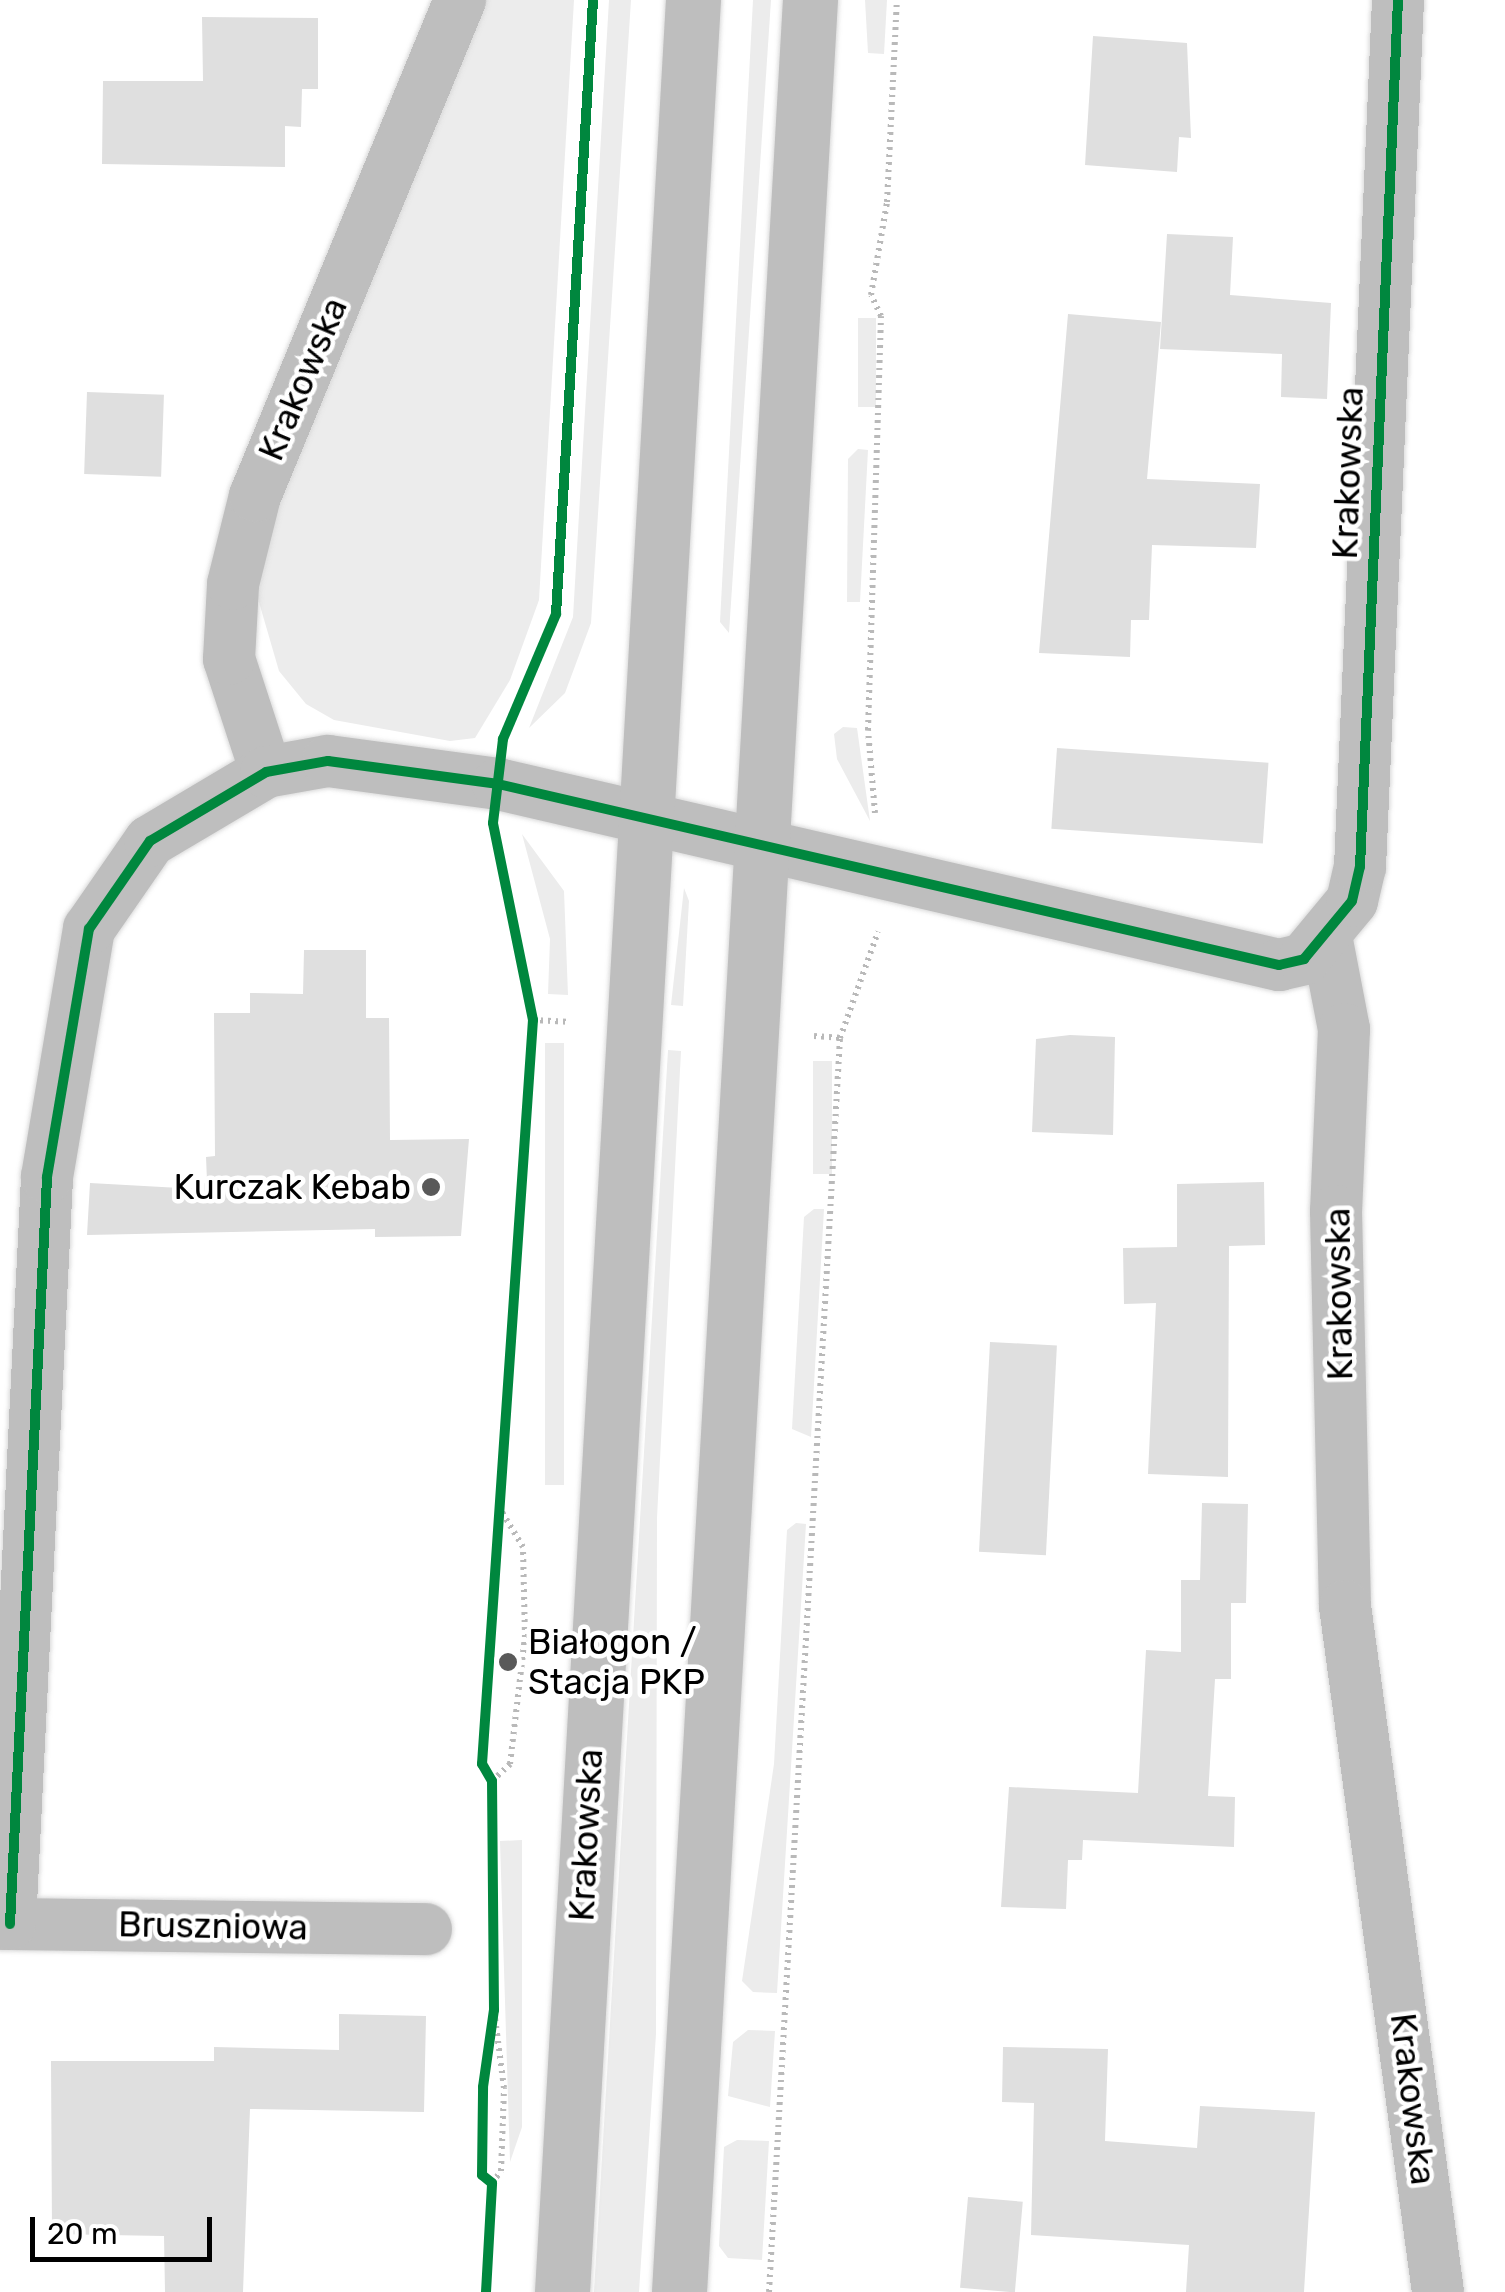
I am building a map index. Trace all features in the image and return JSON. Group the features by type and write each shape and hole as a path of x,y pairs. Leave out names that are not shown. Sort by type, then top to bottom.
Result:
{"main road":[{"name":"Krakowska","path":"562,2292 693,0"},
{"path":"679,2292 810,0"}],"street":[{"name":"Krakowska","path":"266,772 229,658 233,584 250,513 460,0"},
{"name":"Krakowska","path":"1398,0 1360,867 1326,941 1344,1029 1336,1211 1345,1606 1438,2292"},
{"path":"5,1924 48,1177 90,929 150,841 266,772 328,761 646,814 1279,965 1326,941"},
{"name":"Bruszniowa","path":"5,1924 426,1929"}],"path":[{"path":"876,826 868,730 881,316 870,294 887,202 898,0"},
{"path":"770,2292 840,1038 878,932"},
{"path":"533,1020 568,1022"},
{"path":"814,1036 840,1038"},
{"path":"496,1541 502,1512"},
{"path":"482,1764 492,1781 510,1764 525,1637 522,1547 502,1512"},
{"path":"484,2069 494,2010"},
{"path":"482,2175 492,2183 501,2171 504,2088 494,2010"}],"shaded area":[{"path":"486,0 574,0 539,600 510,680 475,738 450,741 334,720 306,704 279,671 254,585 258,535"},
{"path":"609,0 631,0 591,623 565,693 529,728 573,617"},
{"path":"753,0 771,0 729,633 720,622"},
{"path":"865,0 887,0 884,54 868,53"},
{"path":"858,318 876,318 876,407 858,407"},
{"path":"858,449 868,450 860,602 847,602 848,459"},
{"path":"843,727 857,728 870,821 837,759 834,734"},
{"path":"522,834 564,891 568,995 548,994 550,939"},
{"path":"684,888 689,901 683,1006 671,1005"},
{"path":"545,1043 564,1043 564,1485 545,1485"},
{"path":"668,1050 681,1051 657,1518 656,2034 639,2292 594,2292"},
{"path":"813,1061 832,1061 832,1174 813,1174"},
{"path":"814,1209 824,1209 811,1437 792,1429 804,1217"},
{"path":"796,1523 806,1524 777,1993 753,1992 742,1981 774,1764 787,1530"},
{"path":"522,1840 522,2127 510,2162 500,1841"},
{"path":"748,2030 775,2031 770,2107 728,2096 733,2042"},
{"path":"737,2140 769,2141 762,2260 728,2258 719,2246 724,2147"}],"building":[{"path":"202,17 318,18 318,89 302,89 301,127 285,126 285,167 102,164 103,81 203,81"},
{"path":"1093,36 1187,43 1191,138 1179,137 1177,172 1085,165"},
{"path":"1167,234 1233,237 1230,295 1331,303 1327,399 1281,397 1282,354 1160,349"},
{"path":"1068,314 1161,322 1147,479 1260,484 1256,548 1152,545 1149,620 1131,620 1130,657 1039,653"},
{"path":"87,392 164,395 161,477 84,474"},
{"path":"1057,748 1268,763 1263,844 1051,829"},
{"path":"304,950 366,950 366,1018 389,1018 390,1140 469,1139 461,1236 375,1237 375,1229 87,1235 90,1183 198,1189 207,1181 206,1157 215,1156 214,1013 250,1013 250,993 303,994"},
{"path":"1070,1035 1115,1037 1113,1135 1032,1132 1036,1039"},
{"path":"1264,1182 1265,1245 1229,1246 1228,1477 1148,1474 1156,1303 1124,1304 1123,1248 1177,1247 1177,1184"},
{"path":"990,1342 1057,1346 1046,1555 979,1552"},
{"path":"1202,1503 1248,1504 1246,1603 1231,1603 1231,1679 1215,1679 1208,1796 1235,1797 1234,1847 1083,1840 1082,1860 1068,1860 1066,1909 1001,1907 1009,1787 1138,1793 1146,1650 1181,1652 1181,1580 1200,1580"},
{"path":"339,2014 426,2016 424,2112 250,2109 243,2292 165,2292 164,2236 52,2234 51,2061 214,2061 214,2047 339,2050"},
{"path":"1003,2047 1108,2049 1105,2141 1197,2148 1200,2106 1315,2112 1304,2292 1186,2292 1189,2245 1031,2235 1034,2103 1002,2102"},
{"path":"968,2197 1023,2202 1015,2292 960,2288"}],"cycle path":[{"path":"486,2292 492,2183 482,2175 483,2087 494,2010 492,1781 482,1764 533,1020 493,823 503,739 556,614 593,0"},
{"path":"10,1924 47,1177 89,929 150,841 266,772 328,761 498,784 1279,965 1304,959 1352,901 1360,867 1398,0"}],"place":[{"name":"Kurczak Kebab","path":"431,1187"},
{"name":"Białogon / Stacja PKP","path":"508,1662"}]}
